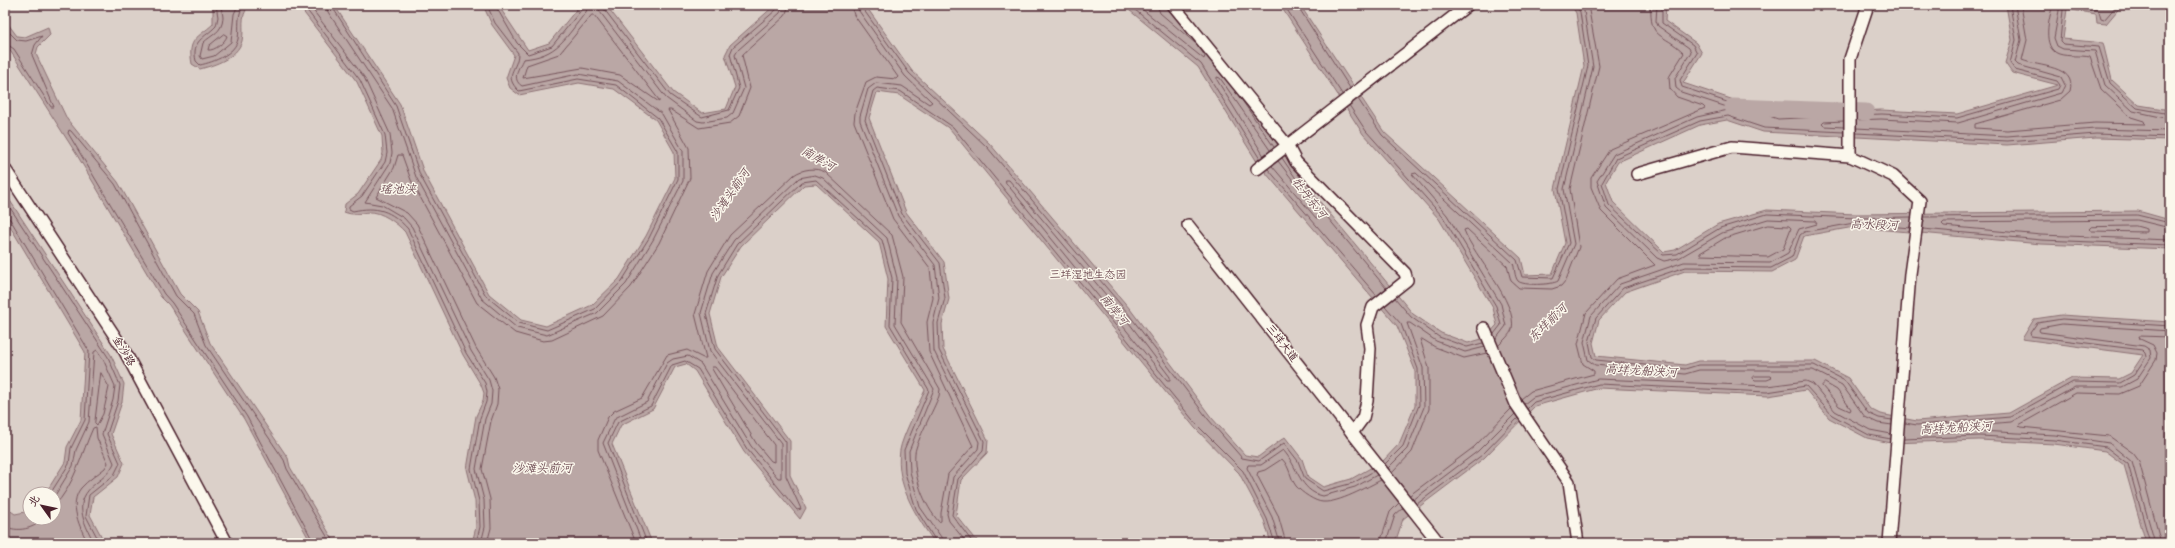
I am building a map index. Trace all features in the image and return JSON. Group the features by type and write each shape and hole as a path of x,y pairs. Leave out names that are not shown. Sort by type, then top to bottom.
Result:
{"street":[{"path":"1173,5 1287,145 1296,162 1405,273 1407,280 1373,307 1367,325 1370,348 1367,401 1362,418 1352,433"},
{"path":"1257,169 1468,5"},
{"path":"1850,152 1850,59 1868,5"},
{"path":"1637,174 1732,148 1850,152 1893,176 1920,201 1912,262 1888,543"},
{"name":"金沙路","path":"5,169 124,350 227,543"},
{"name":"三垟大道","path":"1188,225 1439,543"},
{"path":"1486,332 1516,402 1569,482 1578,543"}],"green space":[{"name":"三垟湿地生态园","path":"5,5 2170,5 2170,543 5,543"}],"water":[{"path":"213,5 249,5 244,14 243,36 239,47 225,60 200,69 192,64 192,44 198,36 213,24"},
{"path":"298,5 334,5 400,104 424,173 489,294 521,320 546,326 592,305 619,279 646,236 675,178 674,152 656,120 614,89 579,83 519,95 510,88 506,78 514,55 492,25 483,5 498,5 528,50 549,43 580,5 606,5 673,92 702,113 726,109 735,87 725,55 730,45 775,5 865,5 912,71 990,144 1130,309 1211,417 1245,455 1258,457 1285,437 1302,459 1308,477 1323,487 1351,479 1383,461 1399,444 1415,406 1415,370 1397,326 1259,165 1198,67 1123,5 1164,5 1203,37 1302,180 1413,314 1441,333 1468,343 1485,338 1497,325 1493,308 1439,219 1363,134 1280,5 1300,5 1384,132 1521,258 1525,275 1552,274 1565,243 1555,189 1584,66 1576,13 1571,5 1666,5 1665,21 1696,43 1702,53 1683,83 1779,115 1881,110 1957,114 2058,85 2012,73 2005,63 2012,40 2006,5 2122,5 2106,24 2097,23 2096,14 2067,9 2063,39 2103,43 2112,80 2139,105 2170,110 2170,140 2096,138 2007,145 1763,132 1727,120 1700,125 1618,162 1606,182 1613,202 1664,252 1675,250 1718,224 1767,210 1856,214 2138,211 2170,220 2170,249 2041,244 1854,227 1804,236 1795,260 1772,272 1685,271 1625,292 1599,320 1593,343 1596,356 1685,365 1698,361 1815,361 1848,378 1870,409 1880,414 1917,421 2009,413 2072,378 2119,379 2131,373 2143,355 2022,339 2034,319 2061,315 2170,322 2170,543 2146,543 2124,465 2105,451 2054,444 1979,440 1891,443 1867,438 1829,418 1806,390 1768,396 1599,388 1535,406 1484,458 1403,519 1395,543 1271,543 1264,520 1239,473 1195,428 950,129 899,95 877,92 869,118 906,212 944,262 949,299 942,324 943,349 988,440 987,453 961,480 956,515 979,543 935,543 908,499 899,463 900,450 907,429 925,390 886,326 888,279 879,242 816,184 804,185 741,246 721,277 710,314 718,347 790,441 790,475 806,508 800,519 744,452 695,371 686,364 675,367 653,409 621,425 612,444 652,543 472,543 476,527 475,501 467,469 476,416 483,401 484,393 481,385 463,355 405,232 393,221 379,213 369,212 353,214 344,212 345,204 358,194 381,160 383,153 382,136 357,82"},
{"path":"5,20 17,36 25,37 48,27 50,35 38,47 36,54 67,119 118,182 180,294 198,312 210,343 288,458 290,467 332,538 337,543 311,543 244,419 169,305 161,297 77,155 11,52 5,46"},
{"path":"5,193 111,355 124,384 122,402 111,434 124,463 118,477 93,497 90,515 105,543 5,543 5,507 15,514 22,513 22,526 62,526 62,486 50,486 65,462 67,447 81,420 85,352 5,218"}],"waterway":[{"name":"高水段河","path":"1733,107 1866,112"}],"water label":[{"name":"南岸河","path":"818,159"},
{"name":"瑶池浃","path":"398,189"},
{"name":"沙滩头前河","path":"730,195"},
{"name":"牡丹东河","path":"1309,198"},
{"name":"南岸河","path":"1114,310"},
{"name":"东垟前河","path":"1548,323"},
{"name":"高垟龙船浃河","path":"1641,371"},
{"name":"高垟龙船浃河","path":"1956,428"},
{"name":"沙滩头前河","path":"542,468"}]}
